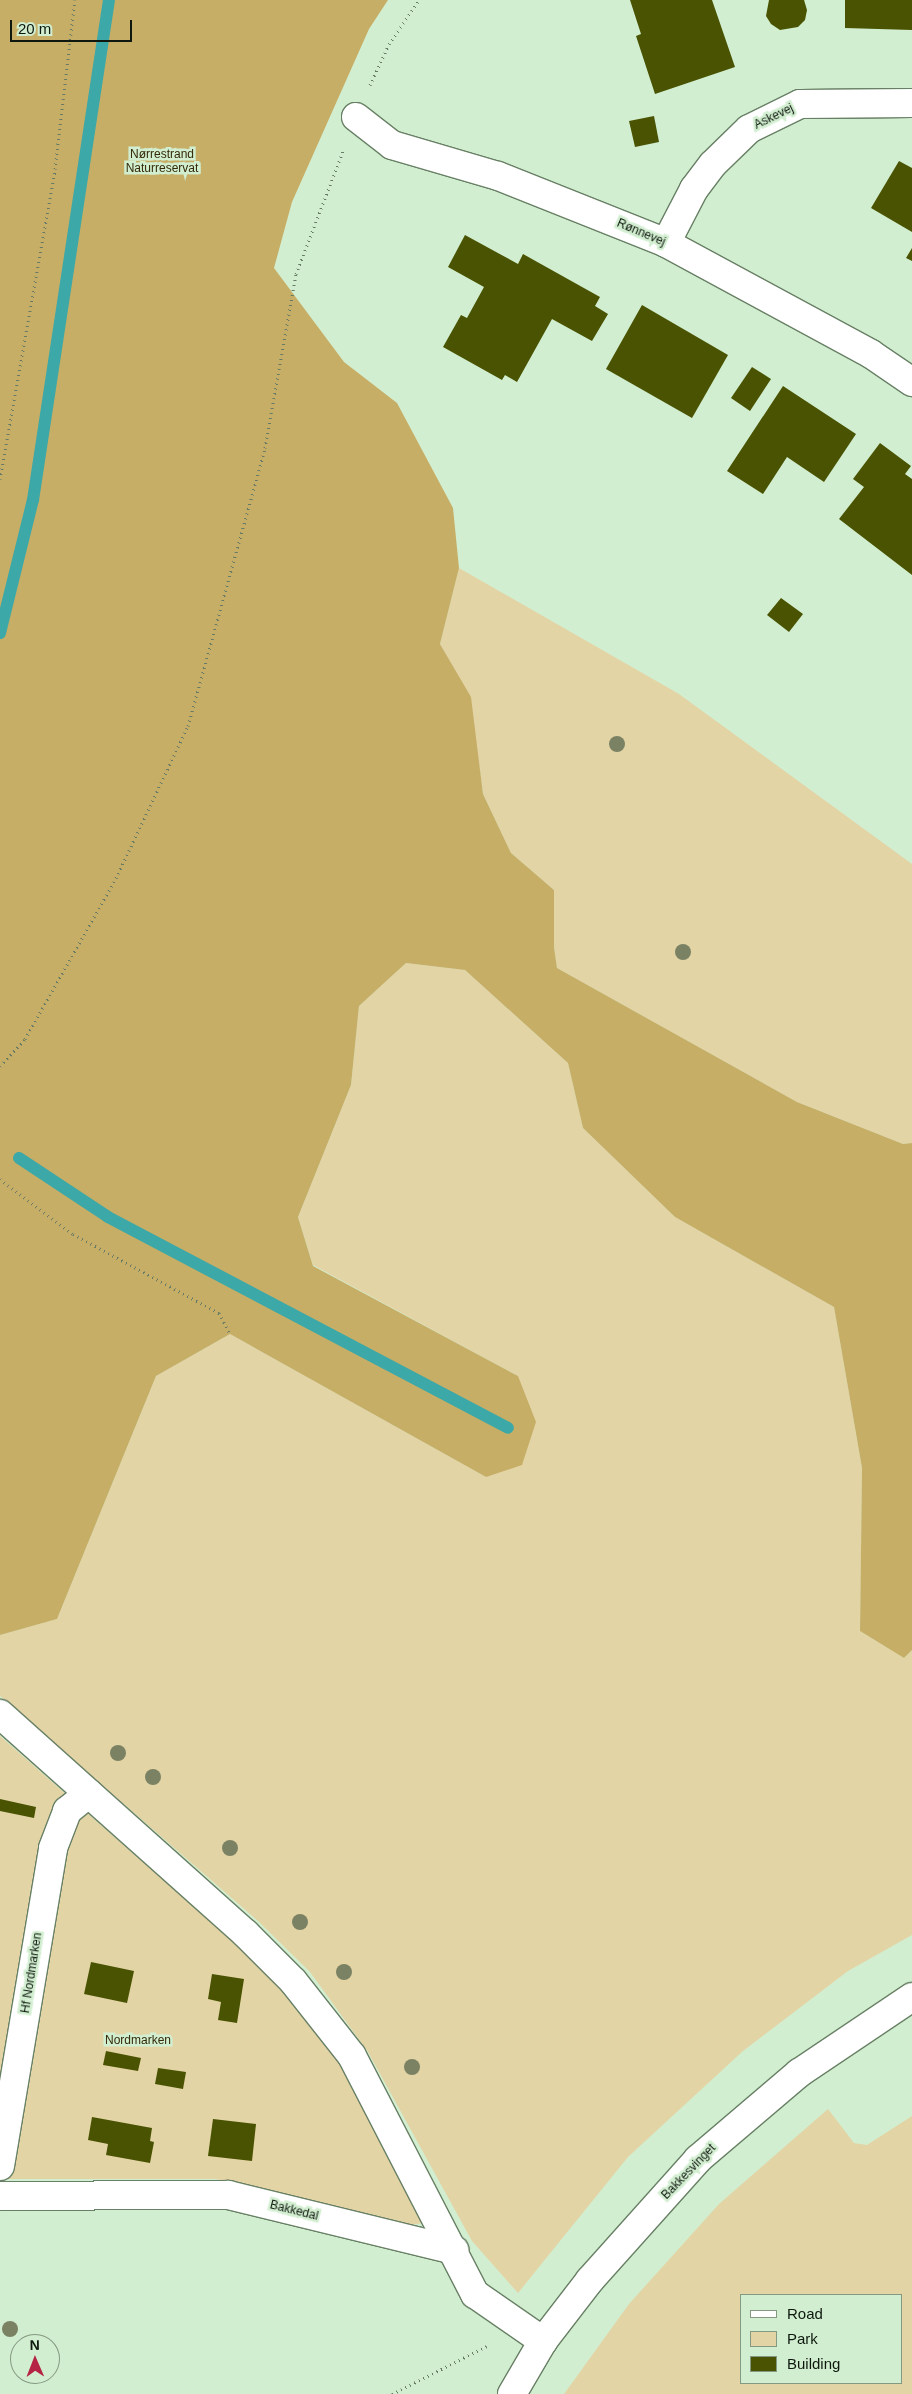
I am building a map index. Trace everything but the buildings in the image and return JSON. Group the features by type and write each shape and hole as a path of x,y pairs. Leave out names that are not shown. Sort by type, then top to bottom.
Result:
{"street":[{"name":"Askevej","path":"666,243 694,189 713,164 749,129 800,104 912,103"},
{"name":"Rønnevej","path":"356,117 392,145 498,176 666,243 871,354 912,382"},
{"path":"0,1714 245,1933 292,1981 352,2056 454,2250 475,2294 543,2341"},
{"name":"Hf Nordmarken","path":"0,2166 53,1848 67,1811 89,1793"},
{"name":"Bakkesvinget","path":"512,2394 543,2341 590,2280 698,2159 799,2072 912,1997"},
{"name":"Bakkedal","path":"0,2196 228,2195 454,2250"}],"path":[{"path":"0,479 55,169 75,0"},
{"path":"0,1066 25,1039 116,878 188,726 265,448 296,274 356,117 389,44 419,0"},
{"path":"0,1179 73,1234 218,1313 230,1334"},
{"path":"392,2394 490,2344 529,2364"}],"green space":[{"name":"Nørrestrand Naturreservat","path":"0,0 388,0 369,29 292,202 274,268 344,362 397,403 453,508 459,568 440,644 471,697 483,794 511,853 554,890 554,947 557,968 797,1102 903,1144 912,1143 912,1650 904,1658 860,1631 862,1468 834,1307 675,1217 583,1128 568,1063 465,970 406,963 359,1006 351,1085 298,1217 313,1266 518,1376 536,1422 522,1465 486,1477 230,1334 156,1376 57,1619 0,1635"},
{"path":"459,568 679,694 912,864 912,1143 903,1144 797,1102 557,968 554,947 554,890 511,853 483,794 470,697 440,644"},
{"path":"406,963 465,970 568,1063 583,1128 675,1217 834,1307 862,1468 860,1631 904,1658 912,1650 912,1935 848,1971 743,2051 628,2157 518,2293 472,2241 368,2052 310,1972 258,1921 0,1696 0,1635 57,1619 156,1376 230,1334 486,1477 518,1376 313,1265 298,1217 351,1085 359,1006"},
{"name":"Nordmarken","path":"0,1736 247,1954 308,2018 357,2087 431,2222 396,2227 216,2179 0,2179"},
{"path":"828,2109 854,2143 867,2145 912,2116 912,2394 564,2394 629,2304 719,2204"}],"waterway":[{"path":"0,633 33,500 109,0"},
{"path":"19,1158 108,1217 508,1428"}]}
